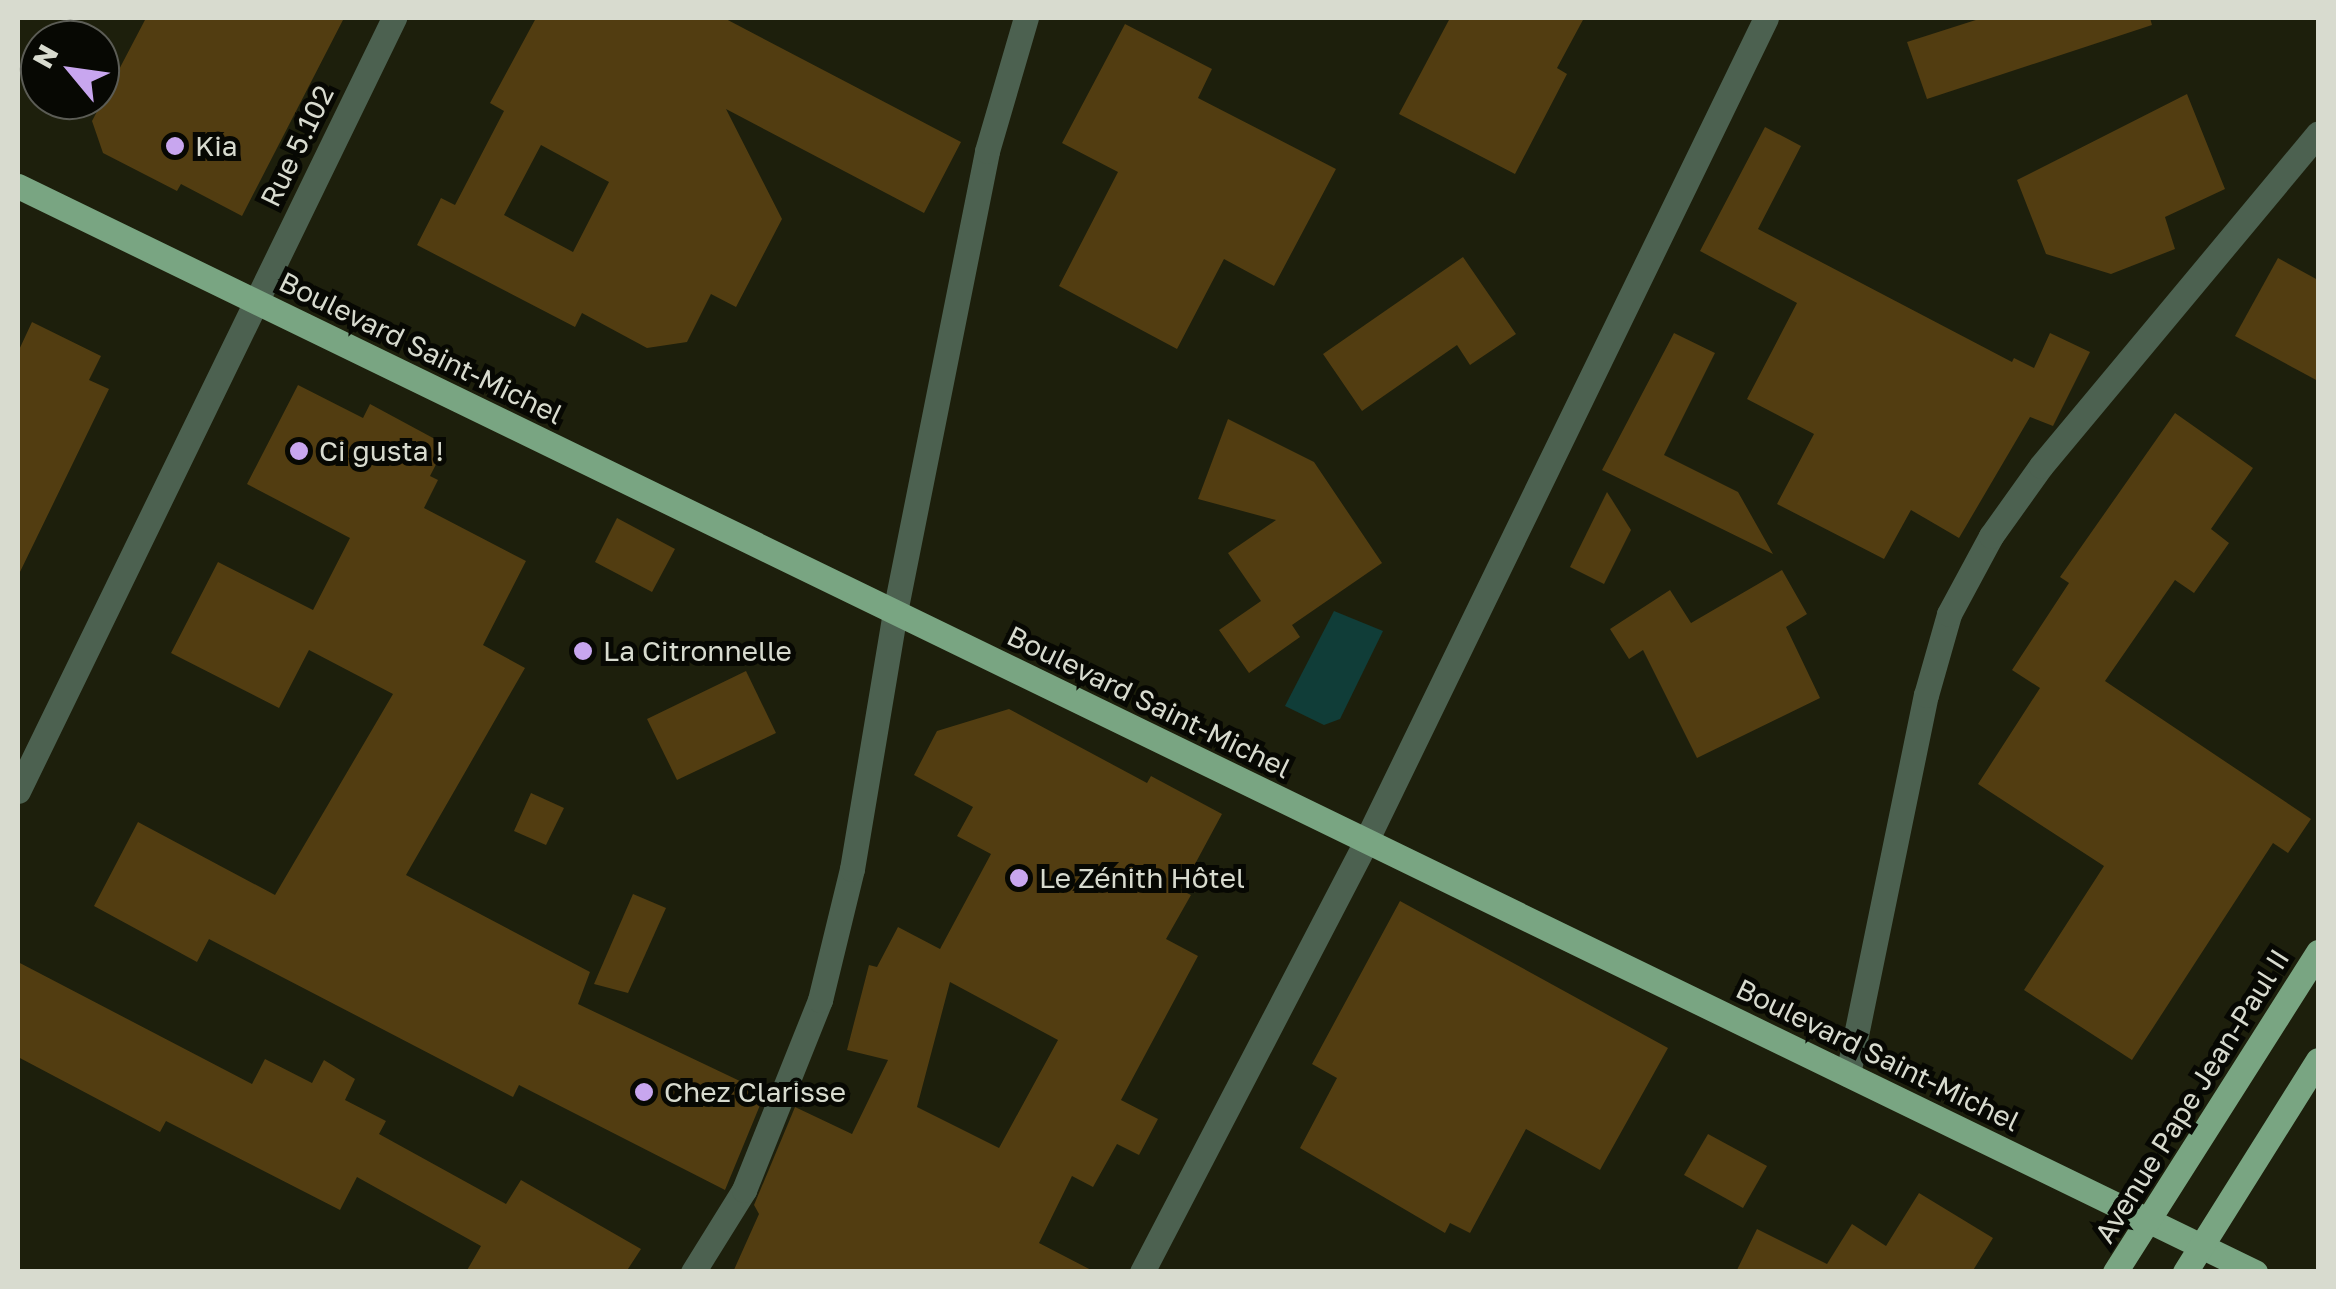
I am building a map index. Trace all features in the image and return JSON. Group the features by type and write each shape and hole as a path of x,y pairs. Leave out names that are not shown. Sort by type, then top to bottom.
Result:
{"main road":[{"name":"Boulevard Saint-Michel","path":"18,186 2255,1272"},
{"name":"Avenue Pape Jean-Paul II","path":"2115,1272 2318,952"},
{"path":"2185,1272 2318,1060"}],"street":[{"name":"Rue 5.102","path":"18,790 394,18"},
{"path":"693,1272 744,1190 820,1000 852,870 895,612 986,152 1026,18"},
{"path":"1142,1272 1366,840 1766,18"},
{"path":"1848,1074 1926,695 1949,614 1991,536 2041,466 2318,133"}],"water":[{"path":"1334,611 1383,631 1340,719 1324,725 1285,706"}],"building":[{"path":"146,18 344,18 242,216 181,184 177,191 103,153 92,121 120,120 120,68"},
{"path":"536,18 724,18 961,142 924,213 726,109 782,219 736,307 711,294 687,342 647,348 582,313 575,327 417,245 441,198 455,205 504,111 490,103","holes":["541,145 609,182 573,252 504,215"]},
{"path":"1450,18 1584,18 1557,68 1567,74 1515,174 1399,114"},
{"path":"1982,18 2150,18 2152,25 1927,99 1907,42"},
{"path":"1125,24 1212,69 1198,98 1336,169 1274,286 1224,259 1177,349 1059,286 1118,172 1062,143"},
{"path":"2187,94 2225,189 2165,217 2175,249 2111,274 2046,254 2017,180"},
{"path":"1765,127 1801,146 1758,229 2012,362 2014,358 2034,368 2050,333 2090,352 2053,426 2030,417 1959,538 1911,510 1884,559 1777,504 1814,434 1747,399 1797,303 1700,251"},
{"path":"1463,257 1516,334 1470,365 1457,345 1362,411 1323,354"},
{"path":"2278,258 2318,280 2318,381 2235,336"},
{"path":"32,322 101,356 89,380 109,389 18,576 18,352"},
{"path":"1674,333 1715,353 1664,455 1738,492 1773,554 1602,470"},
{"path":"298,385 363,418 370,404 446,445 430,476 438,480 424,508 526,561 483,645 525,668 406,875 590,972 578,1004 765,1093 725,1190 519,1085 513,1097 209,939 197,962 94,906 138,822 275,895 393,694 309,650 279,708 171,653 218,562 313,610 350,538 247,484"},
{"path":"2175,413 2253,468 2211,529 2229,543 2194,593 2175,580 2105,681 2311,819 2288,853 2273,843 2132,1060 2024,990 2104,866 1978,784 2040,688 2012,670 2069,583 2060,577"},
{"path":"1228,419 1314,462 1382,563 1292,625 1300,637 1249,673 1219,630 1261,601 1228,553 1276,520 1198,499"},
{"path":"1607,492 1631,530 1604,584 1570,567"},
{"path":"617,518 675,549 652,592 595,562"},
{"path":"1782,570 1807,614 1786,627 1820,698 1697,758 1643,650 1629,659 1610,629 1670,590 1691,623"},
{"path":"746,671 776,733 677,780 647,719"},
{"path":"1009,709 1147,783 1151,776 1222,814 1181,890 1191,895 1166,939 1198,956 1121,1100 1158,1119 1139,1155 1117,1144 1093,1187 1072,1176 1039,1243 1095,1272 733,1272 759,1214 754,1205 795,1107 852,1134 888,1060 847,1050 869,965 877,967 898,927 940,949 991,854 957,836 973,807 914,775 937,731","holes":["950,982 1058,1040 999,1148 917,1107"]},
{"path":"531,793 564,808 546,845 514,831"},
{"path":"633,894 666,908 628,993 594,984"},
{"path":"1400,901 1668,1048 1600,1170 1526,1129 1470,1233 1450,1223 1445,1233 1300,1148 1337,1078 1312,1064"},
{"path":"18,962 252,1084 265,1059 312,1083 324,1060 355,1079 345,1100 386,1121 379,1134 506,1204 521,1180 641,1249 626,1272 466,1272 481,1246 357,1177 340,1210 166,1121 160,1132 18,1057"},
{"path":"1708,1134 1767,1166 1743,1208 1684,1175"},
{"path":"1919,1193 1993,1238 1972,1272 1736,1272 1757,1229 1827,1264 1852,1224 1886,1246"}],"place":[{"name":"Kia","path":"175,146"},
{"name":"Ci gusta !","path":"299,451"},
{"name":"La Citronnelle","path":"583,651"},
{"name":"Le Zénith Hôtel","path":"1019,878"},
{"name":"Chez Clarisse","path":"644,1092"}]}
